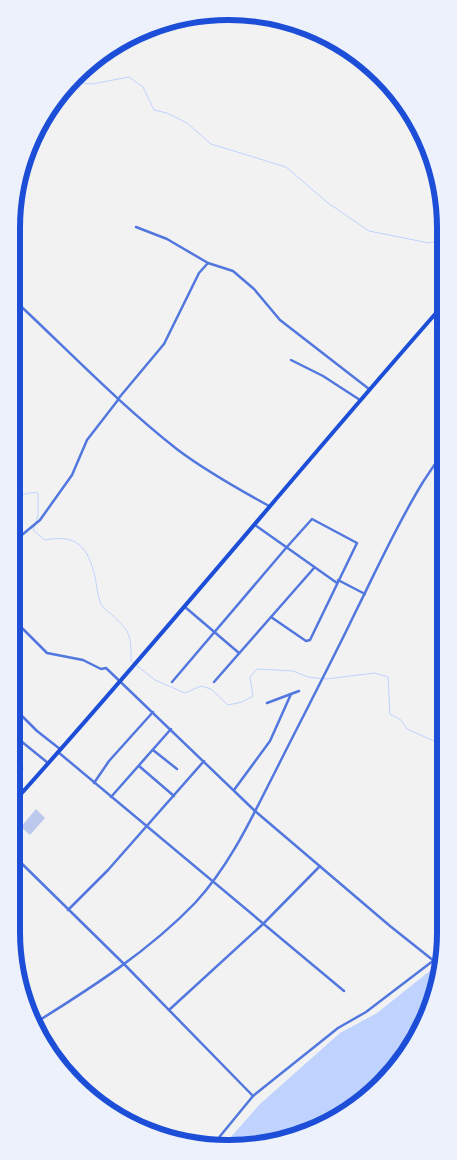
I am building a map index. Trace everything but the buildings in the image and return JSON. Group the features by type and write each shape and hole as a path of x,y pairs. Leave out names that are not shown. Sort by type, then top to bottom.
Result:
{"main road":[{"path":"20,795 185,607 369,389 437,312"}],"street":[{"path":"136,227 167,239 208,263 234,271 259,295 280,320 369,389"},
{"path":"20,537 40,520 72,474 87,440 164,344 199,273 208,263"},
{"path":"20,306 118,400 178,450 270,507"},
{"path":"291,360 323,376 360,400"},
{"path":"40,1020 87,990 171,927 213,882 230,857 255,811 325,675 398,524 437,462"},
{"path":"172,682 312,519 357,543 310,640 306,641 271,616"},
{"path":"255,525 336,584"},
{"path":"214,682 314,568"},
{"path":"338,580 365,594"},
{"path":"185,607 239,653"},
{"path":"20,626 47,653 83,660 100,669 106,668 255,811 434,961 366,1012 338,1028 253,1096 217,1140"},
{"path":"266,703 298,692"},
{"path":"234,790 270,741 291,694"},
{"path":"94,783 109,761 153,712"},
{"path":"20,713 94,783 344,991"},
{"path":"111,797 171,729"},
{"path":"20,741 48,763"},
{"path":"153,750 177,769"},
{"path":"68,910 204,761"},
{"path":"139,766 174,796"},
{"path":"20,862 253,1096"},
{"path":"169,1010 264,924 320,866"}],"water":[{"path":"434,968 426,999 409,1036 385,1069 366,1088 333,1112 296,1129 269,1136 228,1140 260,1104 340,1033 377,1013"}],"waterway":[{"path":"79,83 92,84 129,77 143,87 154,110 167,113 187,123 211,144 286,167 328,203 369,231 429,243 437,241"},
{"path":"20,496 38,493 38,516 36,522"},
{"path":"35,525 33,530 45,540 65,539 73,541 84,550 92,566 101,604 123,625 128,634 131,645 131,661 155,680 185,693 201,686 211,689 228,705 242,702 253,696 250,677 257,669 293,671 308,677 326,679 375,673 388,677 390,714 401,720 407,729 437,743"}]}
